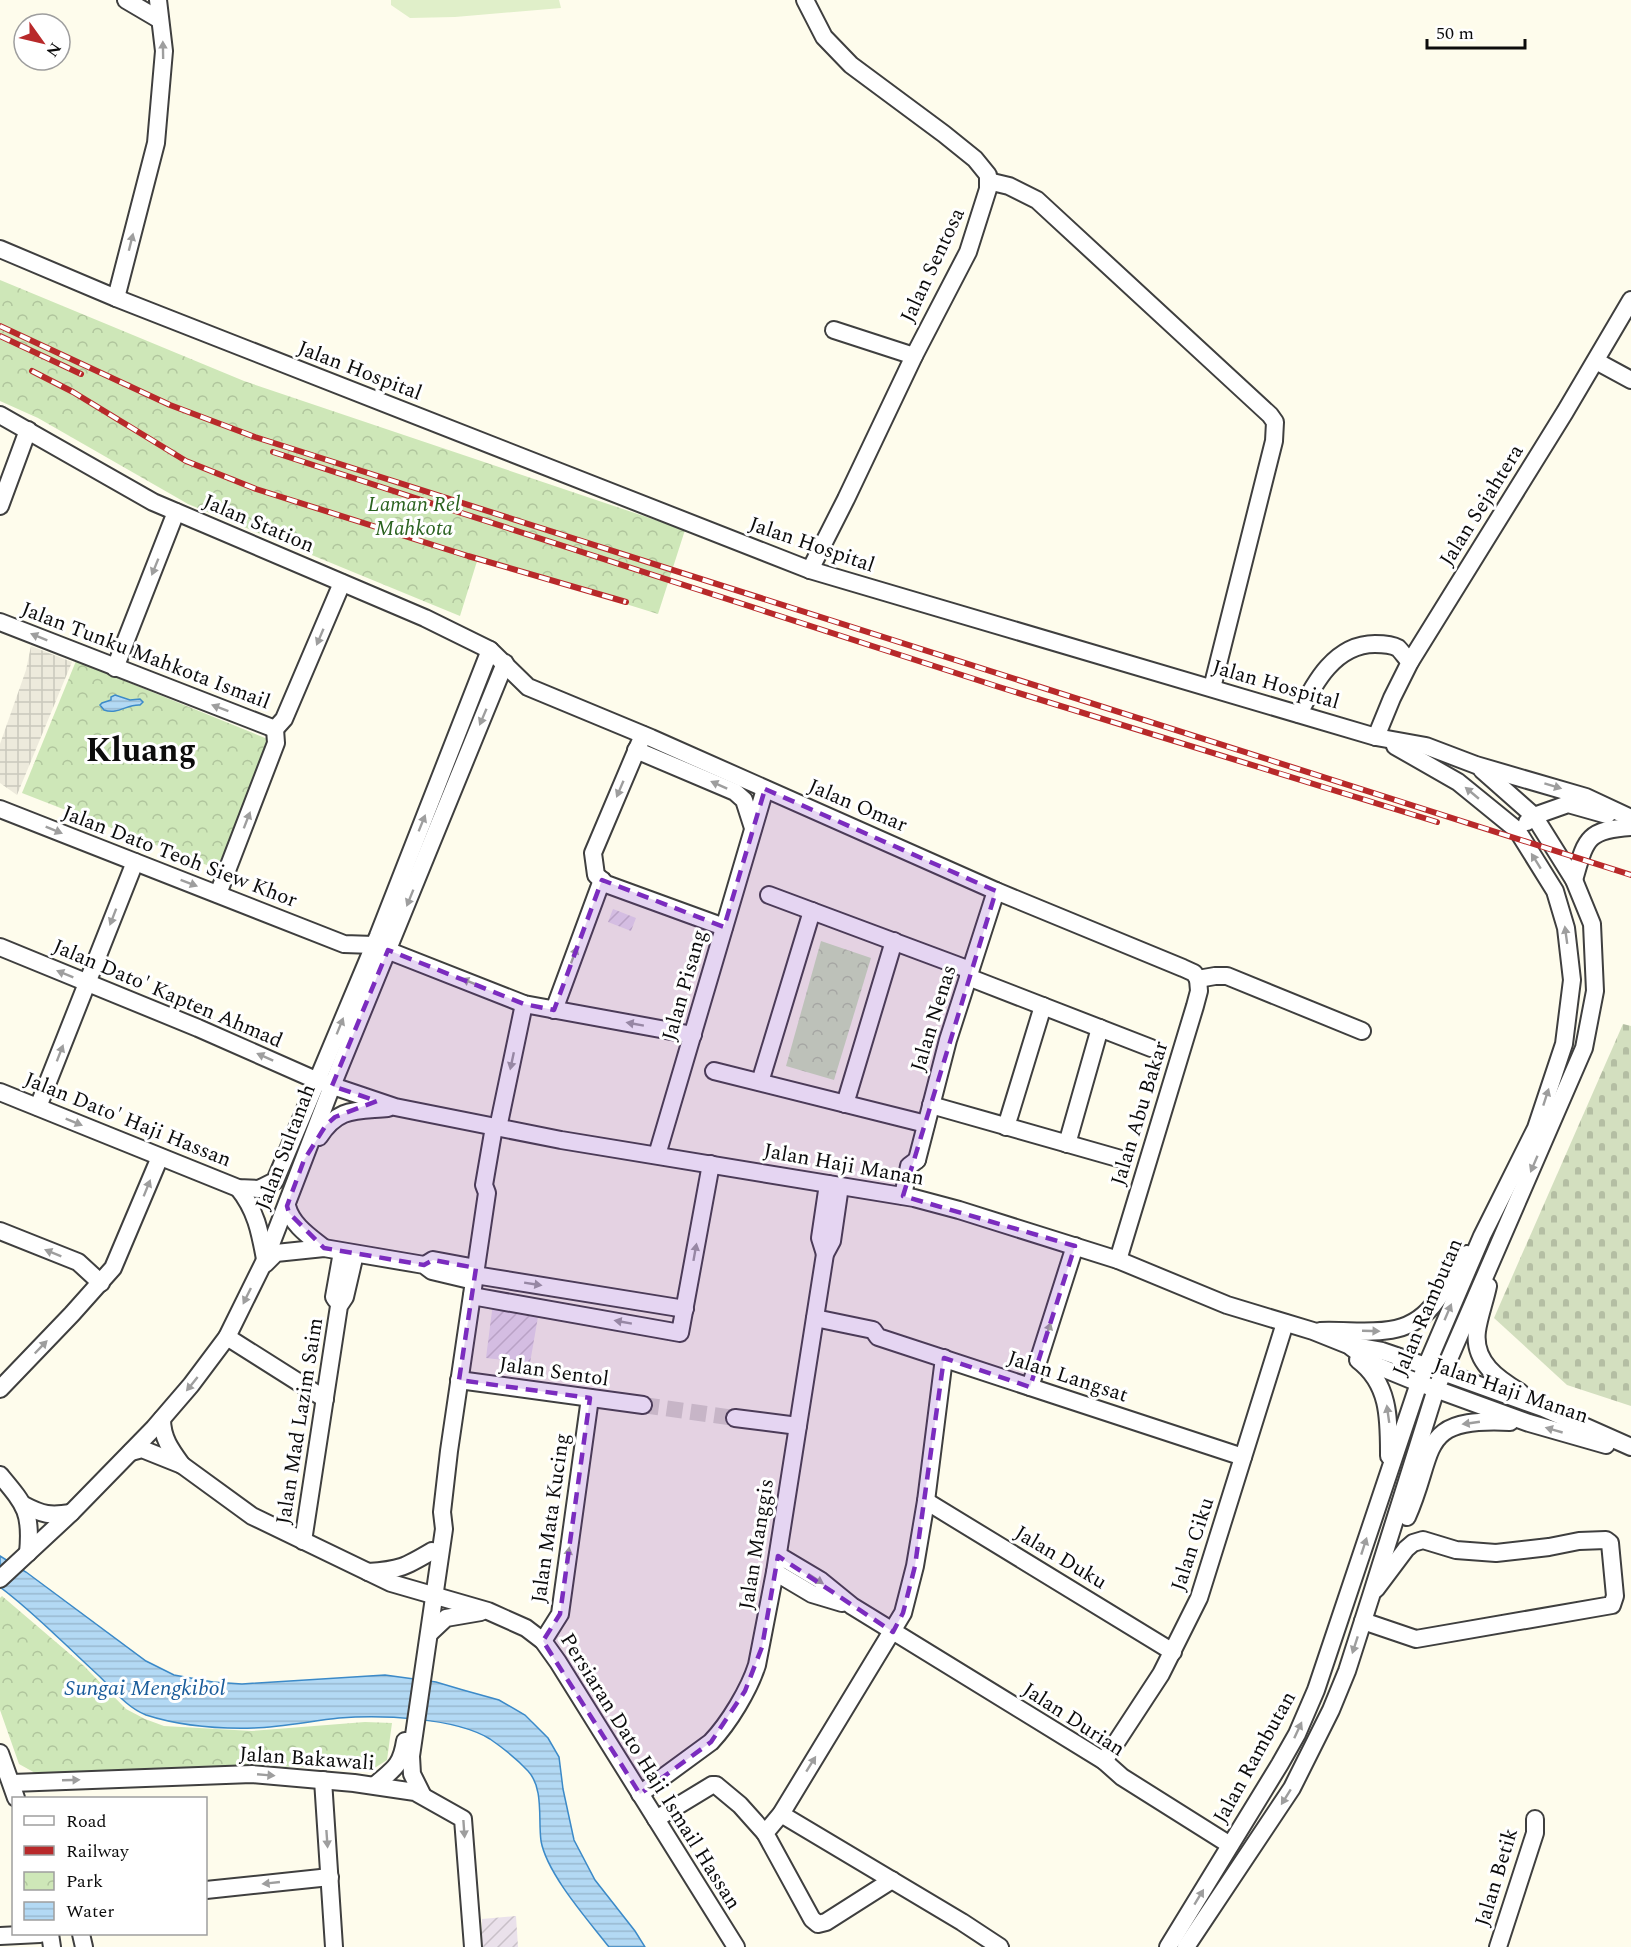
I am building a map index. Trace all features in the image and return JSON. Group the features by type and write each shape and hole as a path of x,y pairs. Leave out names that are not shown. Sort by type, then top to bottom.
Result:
{"street":[{"path":"126,0 160,20"},
{"path":"116,298 156,143 164,51 158,0"},
{"path":"805,0 824,37 850,65 975,159 988,175 988,181 1009,186 1037,200 1275,422 1274,441 1212,688"},
{"name":"Jalan Sentosa","path":"810,570 914,356 968,252 986,201 988,181"},
{"name":"Jalan Hospital","path":"0,249 116,298 810,570 1376,737 1426,746 1476,765 1586,797 1631,820"},
{"name":"Jalan Sejahtera","path":"1376,737 1410,662 1596,361 1631,300"},
{"path":"834,330 914,356"},
{"path":"1596,361 1631,380"},
{"name":"Jalan Station","path":"0,415 153,501 425,618 490,650 505,663"},
{"path":"0,506 28,430"},
{"path":"115,668 176,512"},
{"path":"218,894 276,743 275,729 284,719 342,583"},
{"name":"Jalan Tunku Mahkota Ismail","path":"0,622 275,729"},
{"path":"1299,714 1312,686 1328,665 1347,651 1370,644 1386,644 1398,648 1410,662"},
{"name":"Jalan Sultanah","path":"238,1188 259,1189 275,1181 325,1083 381,947 490,650"},
{"name":"Jalan Sultanah","path":"381,947 505,663"},
{"name":"Jalan Omar","path":"505,663 528,687 640,743 765,789 996,891 1183,968 1194,973 1198,979"},
{"name":"Jalan Rambutan","path":"1168,1947 1291,1744 1316,1690 1419,1383 1482,1236 1536,1128 1564,1044 1572,980 1566,928 1555,891 1517,830 1458,782 1415,756 1376,737"},
{"path":"724,927 606,884 596,875 593,853 640,743 735,792 744,800 753,828"},
{"name":"Jalan Rambutan","path":"1186,1947 1292,1788 1331,1710 1363,1621 1442,1372 1584,1048 1594,991 1592,924 1574,880 1534,816 1476,765"},
{"name":"Jalan Pisang","path":"657,1155 765,789"},
{"path":"1517,830 1534,816 1568,804 1631,820"},
{"name":"Jalan Dato Teoh Siew Khor","path":"0,809 345,944"},
{"path":"1574,880 1584,846 1595,834 1608,828 1631,826"},
{"path":"38,1107 135,862"},
{"path":"554,1010 602,880"},
{"name":"Jalan Nenas","path":"908,1197 920,1167 917,1160 948,1040 996,891"},
{"path":"769,895 894,941 1043,1006 1151,1048"},
{"path":"760,1082 812,911"},
{"path":"845,1104 894,941"},
{"path":"345,944 381,947 524,1004 693,1035"},
{"path":"345,944 371,972"},
{"name":"Jalan Dato' Kapten Ahmad","path":"0,947 325,1083"},
{"path":"1198,979 1227,976 1362,1031"},
{"name":"Jalan Abu Bakar","path":"1119,1260 1195,1006 1199,991 1198,979"},
{"path":"430,1595 444,1529 442,1512 487,1193 484,1185 524,1004"},
{"path":"1006,1127 1043,1006"},
{"path":"1067,1144 1100,1028"},
{"path":"714,1071 926,1124"},
{"name":"Jalan Sultanah","path":"0,1579 71,1513 162,1419 227,1337 263,1265 287,1206 304,1161 325,1083"},
{"name":"Jalan Haji Manan","path":"325,1083 395,1107 498,1128 908,1197 959,1210 1119,1260 1227,1305 1313,1331 1348,1345 1382,1351 1426,1366 1543,1408 1631,1449"},
{"name":"Jalan Dato' Haji Hassan","path":"0,1092 238,1188"},
{"path":"931,1105 1121,1159"},
{"path":"304,1161 327,1125 335,1117 347,1112 395,1107"},
{"path":"0,1389 101,1283 117,1262 160,1157"},
{"path":"263,1265 276,1253 324,1248 424,1265 433,1260 474,1280 680,1333 711,1164"},
{"name":"Jalan Manggis","path":"640,1794 711,1742 729,1718 754,1676 776,1564 825,1254 820,1238 834,1185"},
{"path":"238,1188 249,1201 256,1216 263,1265"},
{"path":"287,1206 297,1224 324,1248"},
{"path":"0,1231 78,1262 101,1283"},
{"path":"1313,1331 1377,1332 1400,1329 1420,1320 1436,1302 1454,1271 1482,1236"},
{"path":"1030,1387 1075,1246"},
{"path":"1494,1252 1476,1333 1479,1353 1487,1367 1498,1379 1543,1408"},
{"name":"Jalan Mad Lazim Saim","path":"303,1542 339,1306 334,1297 348,1253"},
{"path":"474,1280 685,1309"},
{"name":"Jalan Langsat","path":"814,1323 873,1330 878,1337 1243,1457"},
{"name":"Jalan Ciku","path":"1104,1761 1161,1674 1198,1598 1286,1323"},
{"path":"227,1337 325,1400"},
{"path":"1332,1339 1364,1365 1378,1382 1386,1398 1389,1418 1389,1472"},
{"name":"Jalan Haji Manan","path":"1348,1345 1375,1365 1419,1383 1529,1423 1631,1449"},
{"path":"765,1833 781,1814 903,1612 915,1566 926,1501 944,1358"},
{"name":"Jalan Sentol","path":"459,1380 643,1405"},
{"name":"Jalan Mata Kucing","path":"543,1641 560,1614 590,1398"},
{"path":"735,1418 798,1426"},
{"path":"162,1419 162,1432 165,1440 182,1466"},
{"path":"1386,1547 1398,1533 1408,1515 1428,1454 1438,1437 1451,1427 1468,1422 1529,1423"},
{"path":"131,1452 142,1449 182,1466"},
{"name":"Persiaran Dato Haji Ismail Hassan","path":"182,1466 252,1516 303,1542 392,1583 488,1611 526,1628 543,1641 736,1947"},
{"path":"0,1475 24,1505 29,1523 28,1553"},
{"name":"Jalan Duku","path":"926,1501 1173,1652"},
{"path":"24,1505 41,1514 53,1516 71,1513"},
{"path":"422,1794 412,1774 407,1755 426,1638 432,1551 436,1527 442,1512"},
{"path":"1363,1621 1416,1639 1612,1605 1615,1596 1611,1543 1606,1540 1579,1541 1496,1553 1456,1550 1423,1540 1413,1543 1406,1549 1371,1596"},
{"path":"368,1572 396,1570 432,1551"},
{"name":"Jalan Durian","path":"776,1564 820,1580 852,1606 1104,1761 1122,1777 1230,1845"},
{"path":"426,1638 446,1618 488,1611"},
{"path":"0,1753 14,1791"},
{"path":"375,1785 407,1755"},
{"name":"Jalan Bakawali","path":"14,1791 252,1774 375,1785 422,1794 463,1819 472,1947"},
{"path":"323,1780 334,1947"},
{"path":"656,1819 712,1785 716,1785 740,1805 765,1833 812,1919 818,1924 826,1922 892,1880"},
{"path":"781,1814 892,1880 979,1942 1000,1947"},
{"name":"Jalan Betik","path":"1498,1947 1535,1833 1535,1819"},
{"path":"207,1890 330,1877"},
{"path":"0,1936 20,1935"}],"highlighted area":[{"path":"765,789 996,891 903,1196 1075,1246 1030,1387 944,1358 915,1566 903,1613 893,1632 778,1556 762,1647 745,1691 711,1742 640,1794 543,1641 560,1614 590,1398 459,1380 476,1268 433,1260 424,1265 324,1248 289,1213 287,1206 304,1160 326,1125 335,1117 377,1101 332,1086 388,950 524,1004 554,1010 602,880 724,927"}],"shaded area":[{"path":"31,646 72,662 17,795 0,783 0,744 26,670"},
{"path":"613,909 636,918 631,931 608,922"},
{"path":"493,1303 539,1311 530,1363 486,1358"},
{"path":"516,1916 518,1947 482,1947 482,1919"}],"green space":[{"path":"391,0 559,0 561,8 455,17 410,18 391,5"},
{"name":"Laman Rel Mahkota","path":"0,280 244,381 685,530 658,614 478,558 460,616 188,504 38,418 0,401"},
{"path":"76,661 270,740 217,869 22,793"},
{"path":"821,941 871,958 834,1080 786,1066"},
{"path":"1623,1024 1631,1026 1631,1406 1567,1385 1494,1318"},
{"path":"2,1596 84,1666 126,1709 145,1719 164,1726 252,1731 365,1722 392,1723 387,1760 373,1769 259,1766 37,1774 19,1764 0,1710 0,1598"}],"water":[{"path":"115,695 130,700 140,699 143,702 140,705 118,710 104,710 100,705 111,700 111,697"},
{"name":"Sungai Mengkibol","path":"0,1556 26,1572 146,1661 174,1675 213,1682 242,1684 385,1675 436,1682 499,1700 525,1715 548,1738 559,1757 574,1840 595,1880 645,1947 609,1947 580,1910 551,1868 545,1854 541,1841 538,1795 533,1778 519,1762 490,1739 457,1726 416,1719 339,1718 240,1728 186,1724 146,1715 126,1703 38,1619 0,1587"}],"tunnel":[{"path":"643,1405 735,1418"}],"railway":[{"path":"0,326 170,405 255,437 1631,875"},
{"path":"0,336 81,374"},
{"path":"32,371 73,392 186,461 256,489 468,556 626,602"},
{"path":"273,452 999,687 1437,822"}],"district":[{"name":"Kluang","path":"141,749"}]}
